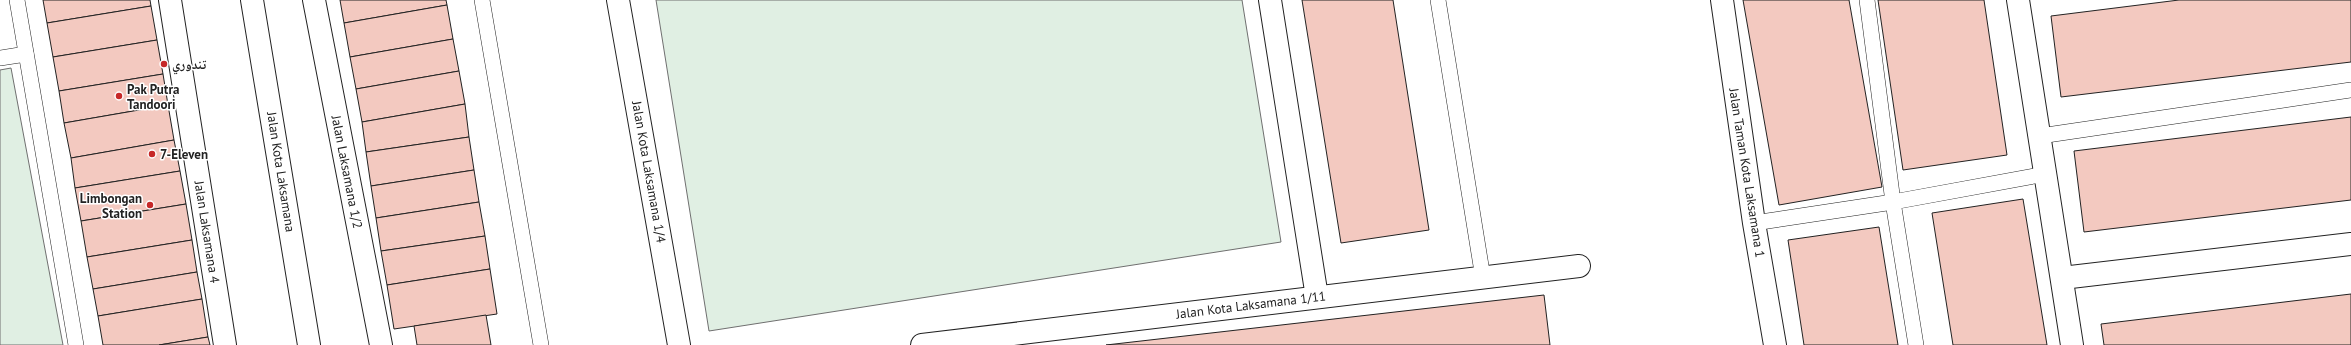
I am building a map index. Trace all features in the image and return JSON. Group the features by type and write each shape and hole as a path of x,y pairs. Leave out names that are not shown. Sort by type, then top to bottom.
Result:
{"street":[{"name":"Jalan Laksamana 4","path":"170,0 225,345"},
{"name":"Jalan Kota Laksamana","path":"252,0 309,345"},
{"name":"Jalan Laksamana 1/2","path":"314,0 381,345"},
{"name":"Jalan Kota Laksamana 1/4","path":"618,0 679,345"},
{"path":"1270,0 1316,297"},
{"name":"Jalan Taman Kota Laksamana 1","path":"1722,0 1754,223 1775,345"},
{"path":"2018,0 2072,345"},
{"path":"2062,278 2351,244"},
{"name":"Jalan Kota Laksamana 1/11","path":"922,345 1037,338 1316,297 1579,266"}],"lane":[{"path":"17,0 76,345"},
{"path":"482,0 541,345"},
{"path":"1438,0 1483,278"},
{"path":"1868,0 1893,202 1916,345"},
{"path":"0,58 26,54"},
{"path":"2040,136 2351,90"},
{"path":"1754,223 1893,202 2045,174"}],"green space":[{"path":"656,0 1242,0 1281,242 709,331"},
{"path":"11,68 63,345 0,345 0,70"}],"building":[{"path":"43,0 150,0 151,6 47,23"},
{"path":"340,0 446,0 447,5 344,23"},
{"path":"1302,0 1393,0 1429,230 1341,243"},
{"path":"1743,0 1849,0 1882,187 1779,205"},
{"path":"1878,0 1984,0 2007,155 1903,170"},
{"path":"2179,0 2351,0 2351,62 2061,97 2051,16"},
{"path":"447,5 453,39 350,57 344,23"},
{"path":"151,6 157,40 53,57 47,23"},
{"path":"453,39 459,71 356,89 350,57"},
{"path":"157,40 163,74 59,91 53,57"},
{"path":"459,71 465,104 362,122 356,89"},
{"path":"163,74 168,105 64,123 59,91"},
{"path":"465,104 469,137 366,152 362,122"},
{"path":"168,105 174,140 71,158 64,123"},
{"path":"2351,117 2351,200 2084,232 2074,151"},
{"path":"469,137 474,170 371,186 366,152"},
{"path":"174,140 180,171 75,188 71,158"},
{"path":"474,170 479,202 376,218 371,186"},
{"path":"180,171 186,204 81,221 75,188"},
{"path":"2023,199 2047,345 1953,345 1932,213"},
{"path":"479,202 485,236 381,251 376,218"},
{"path":"186,204 192,240 87,257 81,221"},
{"path":"1879,227 1898,345 1804,345 1788,240"},
{"path":"485,236 490,269 387,285 381,251"},
{"path":"192,240 197,272 93,289 87,257"},
{"path":"490,269 497,314 394,329 387,285"},
{"path":"197,272 202,299 98,316 93,289"},
{"path":"2351,294 2351,345 2104,345 2101,324"},
{"path":"1544,295 1550,345 1106,345"},
{"path":"202,299 208,337 159,345 103,345 98,316"},
{"path":"486,315 491,345 417,345 414,326"},
{"path":"208,337 210,345 159,345"}],"place":[{"name":"تندوري","path":"164,64"},
{"name":"Pak Putra Tandoori","path":"119,96"},
{"name":"7-Eleven","path":"152,154"},
{"name":"Limbongan Station","path":"150,205"}]}
